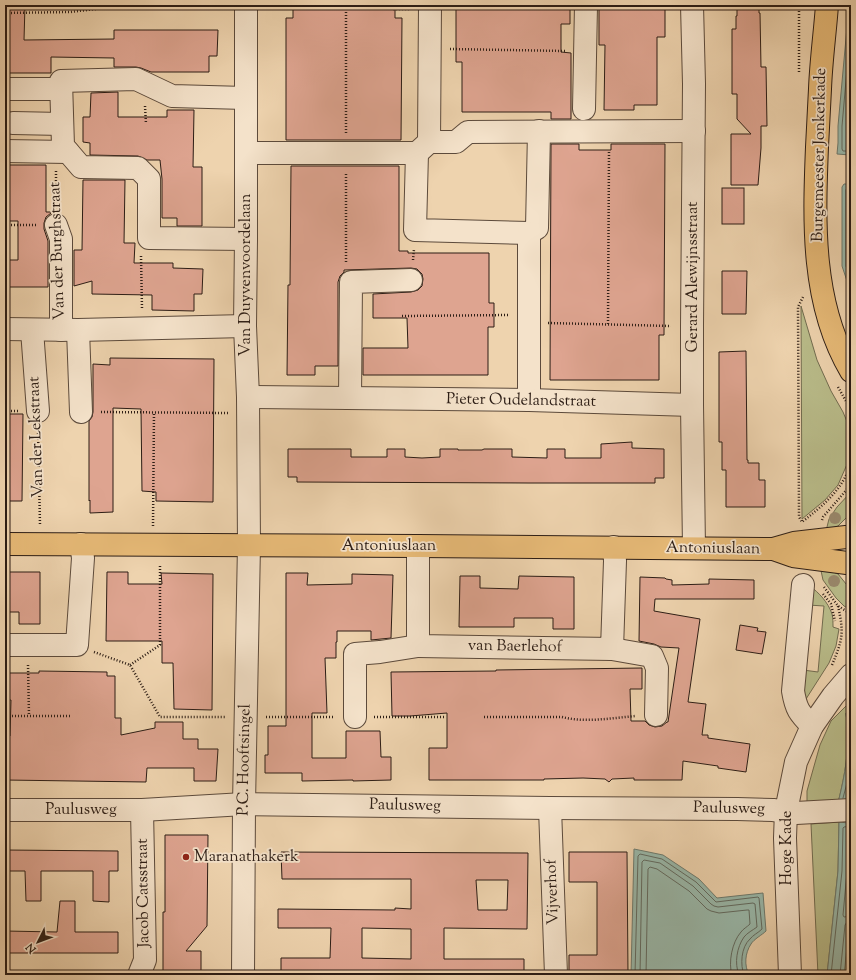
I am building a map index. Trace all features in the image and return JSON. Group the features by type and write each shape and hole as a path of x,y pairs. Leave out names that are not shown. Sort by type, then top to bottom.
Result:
{"main road":[{"name":"Burgemeester Jonkerkade","path":"827,5 820,88 816,172 816,232 820,280 830,323 851,371"},
{"name":"Antoniuslaan","path":"5,544 773,549 849,531"},
{"path":"849,531 845,550 849,567"},
{"name":"Antoniuslaan","path":"773,549 793,556 849,567"}],"street":[{"path":"584,108 586,5"},
{"name":"Gerard Alewijnsstraat","path":"692,5 694,84 692,326 694,548"},
{"name":"Van Duyvenvoordelaan","path":"246,6 245,326 248,405 249,545"},
{"path":"430,7 430,49 415,230 529,233 537,228 539,131"},
{"path":"11,138 67,151 62,124 61,81 136,79 172,96 245,98"},
{"path":"11,138 9,94 61,89"},
{"path":"11,138 62,124"},
{"path":"246,152 423,147 456,142 468,132 694,131"},
{"name":"Van der Burghstraat","path":"67,151 81,168 138,168 149,179 149,238"},
{"name":"Van der Burghstraat","path":"56,225 61,239 70,330"},
{"path":"529,233 529,400"},
{"path":"149,238 246,239"},
{"path":"350,398 351,282 411,280"},
{"path":"5,329 70,330 245,326"},
{"name":"Van der Lekstraat","path":"32,330 38,411"},
{"path":"70,330 81,412"},
{"name":"Pieter Oudelandstraat","path":"248,405 350,398 529,400 692,405"},
{"path":"5,645 77,645 83,558 81,544"},
{"name":"P.C. Hooftsingel","path":"243,975 244,804 249,545"},
{"path":"418,546 418,646"},
{"path":"612,649 615,561 614,548"},
{"path":"803,585 793,690 795,703 800,714 812,726"},
{"name":"van Baerlehof","path":"355,717 355,654 418,646 612,649 652,656 657,668 656,715"},
{"name":"Hoge Kade","path":"790,975 785,838 795,812 796,762 812,726 833,696 851,675"},
{"name":"Paulusweg","path":"5,810 142,810 244,804 737,809 795,812 851,810"},
{"name":"Vijverhof","path":"550,808 556,975"},
{"name":"Jacob Catsstraat","path":"139,975 145,960 142,810"}],"path":[{"path":"5,13 70,12 122,6 430,7"},
{"path":"430,49 586,51"},
{"path":"608,324 609,131"},
{"name":"Van der Burghstraat","path":"56,225 56,168 67,151"},
{"path":"5,225 56,225"},
{"path":"411,280 415,230"},
{"path":"142,328 141,244 149,238"},
{"path":"804,294 798,306 799,517 802,522 826,503 846,477 849,469"},
{"path":"402,316 528,319 608,324 692,326"},
{"path":"81,412 154,412 248,405"},
{"path":"5,411 38,411"},
{"name":"Van der Lekstraat","path":"38,411 40,544"},
{"path":"130,665 160,645 156,544 154,412"},
{"path":"823,517 850,486 851,479"},
{"path":"28,645 29,716"},
{"path":"484,717 594,720 656,715"},
{"path":"12,716 71,716"}],"green space":[{"path":"801,306 817,360 848,424 850,444 848,462 838,485 825,500 802,519"},
{"path":"851,492 851,513 838,526 826,531 829,519 837,507"},
{"path":"820,566 838,574 851,590 851,610 844,606 836,598 823,580"},
{"path":"810,586 826,602 832,614 833,627 839,629 836,646 829,663 806,699 801,696 803,670 818,672 824,606 808,605"},
{"path":"851,701 851,712 846,713 848,732 847,753 837,807 807,804 807,791 820,745 831,721"},
{"path":"839,822 838,871 827,975 818,975 811,824"},
{"path":"851,909 851,975 844,975 844,970"}],"water":[{"path":"849,5 851,5 850,155 837,154 838,126"},
{"path":"844,184 851,184 851,293 842,266 842,187"},
{"path":"851,712 851,806 837,807 847,753 848,732 846,713"},
{"path":"851,821 851,909 844,975 827,975 838,871 839,822 848,823"},
{"path":"634,849 663,855 699,879 717,898 763,893 766,931 752,942 747,951 746,963 749,975 631,975"}],"building":[{"path":"5,5 25,5 24,40 114,39 114,30 218,30 217,56 209,56 209,72 151,72 136,67 114,67 114,58 51,57 51,73 5,73"},
{"path":"293,5 395,5 395,18 402,18 401,140 286,140 286,18 293,18"},
{"path":"462,5 570,5 570,24 561,24 561,52 571,53 571,119 551,119 551,112 462,112 462,62 456,62 456,7 462,7"},
{"path":"599,5 665,5 665,37 657,37 657,105 634,105 634,110 604,110 605,45 599,45"},
{"path":"737,5 759,5 760,13 761,67 766,67 767,126 761,126 758,185 731,185 731,134 751,134 737,119 737,94 732,94 732,29 736,29"},
{"path":"118,92 118,117 167,117 167,110 194,110 193,167 202,167 202,226 177,226 177,218 162,218 162,179 160,160 147,160 138,156 90,155 90,143 83,142 83,117 90,117 91,93"},
{"path":"551,144 579,144 579,150 611,150 611,144 665,144 664,335 659,335 659,380 550,380"},
{"path":"5,165 46,165 46,212 51,212 46,217 44,223 44,229 48,241 48,287 5,287 5,260 18,260 18,221 5,221"},
{"path":"291,166 399,166 399,251 408,251 408,253 489,253 489,303 494,303 494,327 488,327 488,375 363,375 363,348 408,348 407,318 373,318 373,294 411,292 418,290 422,286 422,274 417,269 411,268 344,270 338,282 338,366 315,366 315,375 287,375 288,285 290,285"},
{"path":"83,180 125,180 124,243 135,243 134,263 173,263 173,268 203,269 202,294 194,294 194,311 152,310 152,295 92,294 92,281 74,286 74,250 82,250"},
{"path":"722,188 744,188 744,224 722,224"},
{"path":"722,271 747,271 746,314 722,314"},
{"path":"746,351 747,460 748,463 759,463 759,480 765,480 765,507 726,507 726,470 722,470 722,442 719,442 719,352"},
{"path":"110,358 214,359 213,502 156,501 156,492 142,491 141,409 113,408 113,512 90,513 89,421 93,412 93,364 110,365"},
{"path":"5,414 23,414 22,501 5,501"},
{"path":"632,442 632,448 664,449 664,478 655,478 655,483 529,483 297,482 297,477 288,477 288,449 351,449 351,457 387,457 387,449 405,449 405,457 422,458 440,457 440,449 512,449 512,457 547,458 547,449 565,449 565,458 601,458 601,444"},
{"path":"5,572 40,572 40,624 19,624 19,612 5,612"},
{"path":"107,572 128,572 128,584 162,584 161,573 213,574 212,710 174,709 173,663 162,663 162,641 106,641"},
{"path":"286,573 308,573 307,585 352,584 352,574 393,575 391,638 371,640 371,631 337,631 336,658 325,658 327,713 312,713 312,758 346,758 346,731 380,731 381,757 391,757 391,780 302,781 302,773 265,773 265,755 268,755 268,726 286,726"},
{"path":"460,576 480,576 480,588 518,589 519,576 574,577 574,629 553,629 553,618 514,618 514,627 459,627"},
{"path":"640,577 665,578 672,580 672,585 709,584 709,579 754,580 754,599 655,599 654,611 700,619 688,702 706,704 702,735 708,735 708,738 750,744 746,772 683,761 682,780 634,780 634,778 612,779 609,782 605,779 583,778 544,780 429,780 429,748 447,748 447,713 392,716 391,672 642,668 642,689 630,689 631,721 645,721 649,725 655,727 662,726 668,722 679,648 661,647 639,641"},
{"path":"740,625 758,628 757,631 766,632 762,654 736,650"},
{"path":"39,671 107,672 107,676 115,676 115,718 121,718 121,735 155,728 155,722 183,722 183,739 198,739 198,749 218,749 216,781 194,781 194,768 147,768 146,782 5,780 5,736 10,736 11,700 5,700 5,673 39,673"},
{"path":"165,835 208,835 207,926 186,951 201,951 201,975 163,975"},
{"path":"5,850 118,851 118,871 109,871 109,902 93,901 93,871 41,871 41,901 26,901 25,871 5,871"},
{"path":"281,852 528,853 527,929 444,928 444,959 524,959 524,975 281,975 281,958 330,958 331,928 278,928 278,909 411,909 411,879 282,879","holes":["476,880 508,880 507,910 478,910","362,928 411,929 411,959 362,958"]},
{"path":"569,852 627,852 628,975 569,975 569,955 597,955 597,882 569,882"},
{"path":"60,901 75,901 75,932 118,932 118,953 5,953 5,931 57,932"}],"place":[{"name":"Maranathakerk","path":"186,857"}]}
